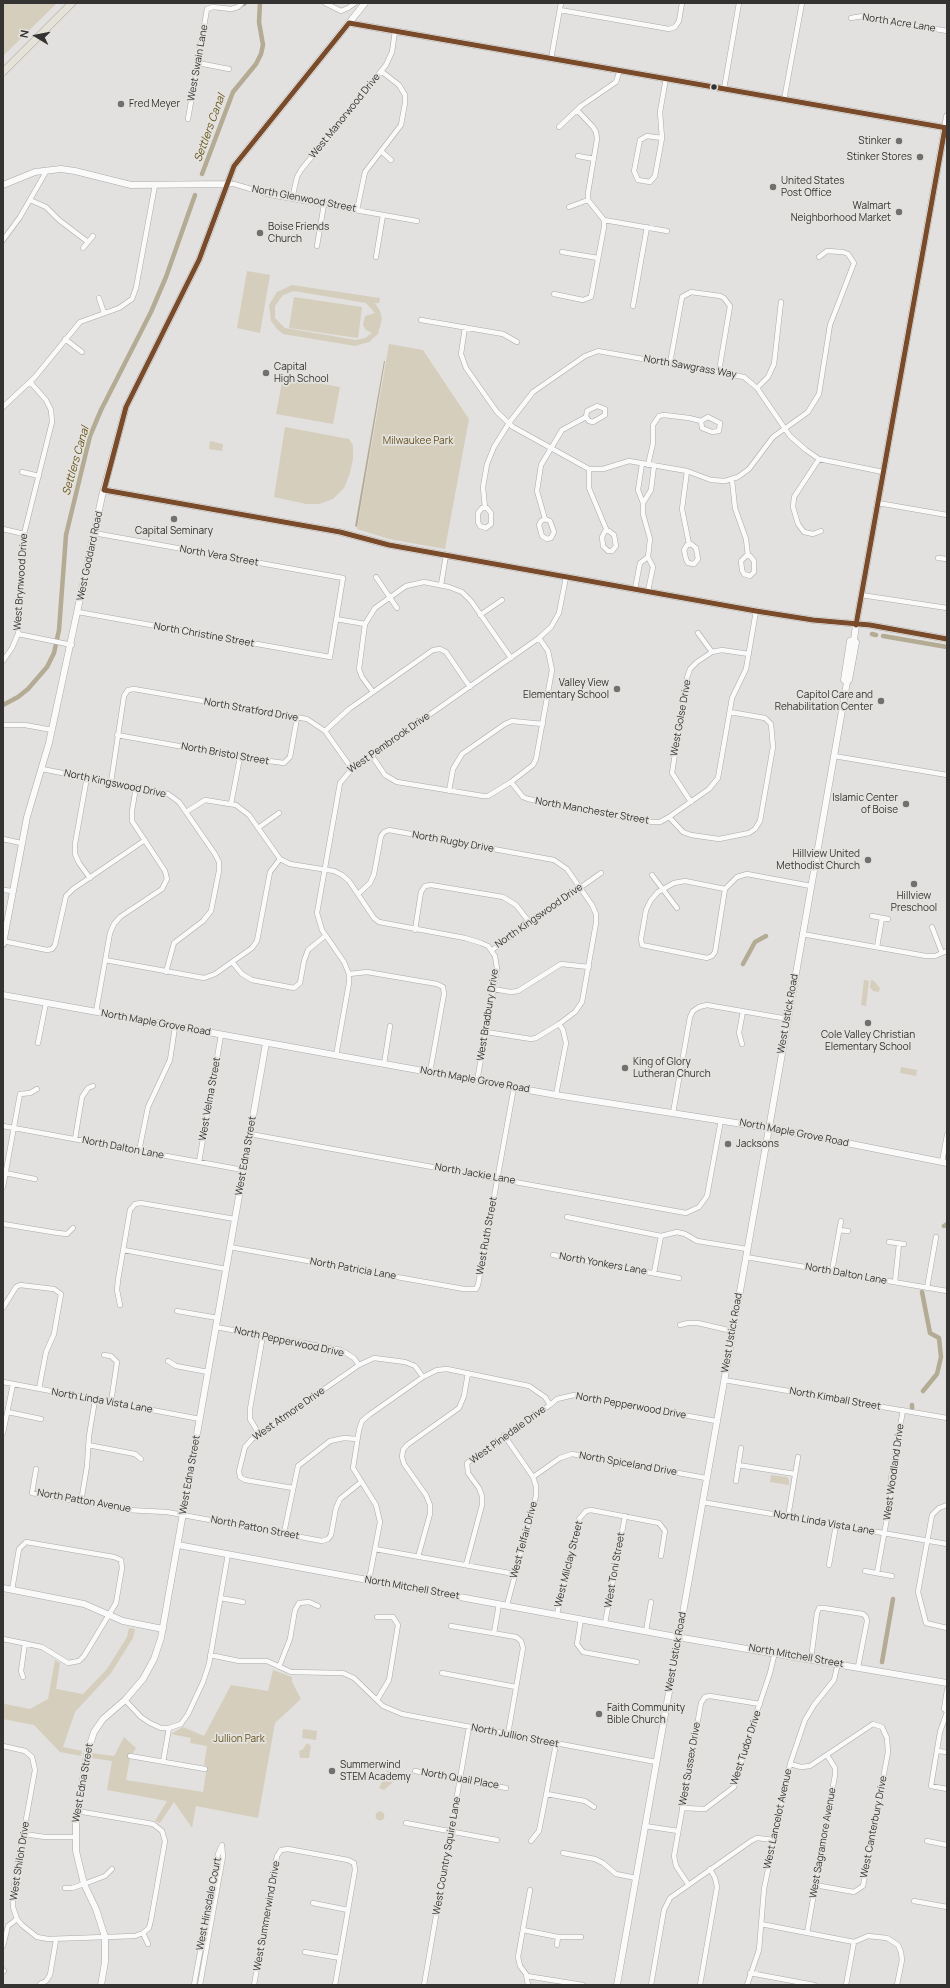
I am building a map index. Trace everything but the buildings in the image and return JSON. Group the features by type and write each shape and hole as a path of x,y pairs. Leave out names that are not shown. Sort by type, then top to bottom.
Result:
{"main road":[{"path":"3,72 72,3"},
{"name":"West Goddard Road","path":"3,942 26,817 42,769 52,730 72,645 94,533 126,407 199,260 230,176 239,159 363,5"},
{"path":"349,23 946,128"},
{"name":"West Ustick Road","path":"617,1985 769,1128 810,886 847,682 849,680 856,642 854,640 861,595 947,116"},
{"name":"North Glenwood Street","path":"3,185 35,172 47,170 75,171 124,184 227,184"},
{"path":"104,490 340,532 389,545 756,611 812,620 856,625 870,624 947,637"},
{"name":"North Maple Grove Road","path":"3,995 556,1095 769,1128 944,1163"},
{"name":"West Edna Street","path":"101,1985 105,1962 105,1937 96,1909 84,1884 79,1866 76,1837 78,1811 91,1740 104,1719 136,1689 150,1669 158,1650 178,1545 266,1043"},
{"name":"North Mitchell Street","path":"178,1545 679,1637 775,1652 947,1683"},
{"path":"3,1588 84,1604 130,1623 163,1629"}],"street":[{"name":"West Swain Lane","path":"188,119 206,12 209,8 231,9 238,7 242,3"},
{"path":"325,3 341,11 355,3 363,5"},
{"path":"551,59 561,3"},
{"path":"560,10 669,29 676,27 679,21 682,3"},
{"path":"724,89 739,3"},
{"path":"784,100 802,3"},
{"name":"North Acre Lane","path":"851,18 863,16 947,31"},
{"name":"West Manorwood Drive","path":"292,199 296,177 381,70 392,52 395,31"},
{"path":"198,63 229,69"},
{"path":"357,210 365,172 401,125 406,95 398,85 381,70"},
{"path":"559,127 602,90 616,82 620,70"},
{"path":"662,138 647,136 640,140 638,144 634,174 640,181 652,180 656,176 662,138 660,112 666,78"},
{"path":"577,110 593,127 596,132 597,139 588,200 604,220 667,231"},
{"path":"381,151 392,160"},
{"path":"578,156 594,159"},
{"path":"3,240 30,200 47,170"},
{"name":"North Glenwood Street","path":"227,184 292,199 417,222"},
{"path":"3,407 30,382 80,322 127,304 134,294 155,185"},
{"path":"30,200 43,206 88,242"},
{"path":"569,207 588,200"},
{"path":"317,246 324,204"},
{"path":"376,257 383,215"},
{"path":"554,294 583,300 589,299 592,294 604,220"},
{"path":"633,306 647,227"},
{"path":"83,248 93,236"},
{"path":"465,327 461,347 462,359 497,412 509,423 550,448 589,469 604,469 629,461 687,471 711,480 732,480 749,469 769,441 808,412 820,394 830,325 852,269 852,258 843,252 827,251 819,256"},
{"path":"562,252 598,258"},
{"path":"670,363 682,297 691,292 724,298 730,306 719,371"},
{"path":"99,298 104,313"},
{"path":"757,388 768,378 774,364 781,302"},
{"path":"421,320 503,334 517,342"},
{"path":"65,339 82,352"},
{"name":"North Sawgrass Way","path":"485,508 483,487 487,464 494,447 509,423 533,392 585,356 603,351 719,371 744,377 757,388 798,444 819,459 883,472"},
{"name":"West Brynwood Drive","path":"3,661 12,648 18,634 24,534 52,422 51,410 46,400 30,382"},
{"path":"648,465 653,443 653,425 659,416 677,416 701,421"},
{"path":"545,519 538,497 538,481 541,465 562,430 586,417"},
{"path":"819,459 794,498 793,507 798,524 804,532 813,534 821,531"},
{"path":"642,464 638,490 643,503 643,514 650,539 648,557 653,567 648,591"},
{"path":"643,503 651,490 654,466"},
{"path":"589,469 589,488 607,531"},
{"path":"687,471 682,509 689,544"},
{"path":"22,472 38,476"},
{"path":"732,480 735,508 746,539 748,556"},
{"path":"878,502 947,514"},
{"path":"3,529 24,534"},
{"name":"North Vera Street","path":"94,533 343,578 336,619"},
{"path":"441,585 446,555"},
{"path":"635,589 640,564 648,557"},
{"path":"938,558 947,559"},
{"path":"376,577 397,608"},
{"name":"West Pembrook Drive","path":"348,974 344,962 325,936 319,924 317,913 340,783 352,769 539,638 551,627 559,613 566,577"},
{"path":"372,692 362,677 359,669 365,624 375,608 406,586 424,582 441,585 462,592 471,601 511,658"},
{"path":"861,595 947,608"},
{"path":"480,614 502,600"},
{"name":"North Manchester Street","path":"511,782 523,797 534,801 651,822 660,822 691,802 709,789 718,778 735,691 746,669 756,611"},
{"name":"North Christine Street","path":"78,612 330,657 336,619"},
{"path":"336,619 365,624"},
{"path":"698,633 712,652 722,650 749,654"},
{"path":"18,634 72,645"},
{"path":"372,756 385,775 391,780 449,791 478,796 488,796 511,782 532,765 536,759 552,670 548,651 539,638"},
{"path":"325,731 349,709 434,650 440,649 446,652 470,687"},
{"name":"West Golse Drive","path":"691,802 674,777 672,766 687,678 690,670 697,662 712,652"},
{"name":"North Stratford Drive","path":"117,735 124,696 128,690 134,689 307,720 325,731 352,769"},
{"path":"669,817 684,832 691,835 713,839 749,833 755,829 760,821 773,748 771,724 765,718 730,712"},
{"name":"North Bristol Street","path":"117,735 279,764 288,761 290,757 297,718"},
{"path":"449,791 453,769 462,754 505,724 512,721 542,724"},
{"path":"3,725 25,725 52,730"},
{"path":"111,782 117,735"},
{"path":"834,756 947,775"},
{"path":"231,804 240,757"},
{"name":"North Kingswood Drive","path":"42,769 168,794 179,802 217,858 219,871 213,906 209,915 203,922 174,943 166,972"},
{"path":"87,777 75,844 75,854 79,863 90,878"},
{"path":"96,1012 105,960 114,924 120,917 162,889 167,882 165,871 134,824 132,816 136,787"},
{"path":"105,960 204,978 215,974 252,948 257,941 270,872 280,859 245,811 231,804 205,800 186,812"},
{"path":"258,828 279,813"},
{"name":"North Rugby Drive","path":"358,894 370,883 374,874 381,836 384,832 389,830 554,860 560,862 567,869 592,905 596,914 589,967 580,1006 559,1024 536,1038 530,1039 486,1032"},
{"path":"3,840 21,843"},
{"path":"3,942 47,950 52,949 55,945 66,896 145,840"},
{"name":"North Kingswood Drive","path":"280,859 290,864 324,869 342,875 358,894 374,918 379,922 477,941 492,950 601,873"},
{"path":"652,874 677,908"},
{"path":"725,889 685,881 674,883 663,889 651,900 646,910 641,939 642,945 707,958 712,956 715,952 725,889 736,877 747,874 810,886"},
{"path":"415,930 421,892 425,886 431,885 503,897 516,905 530,923"},
{"path":"3,890 13,892"},
{"path":"872,916 888,919"},
{"path":"877,947 882,918"},
{"path":"802,934 926,956 935,956 945,952 932,927"},
{"path":"232,962 242,974 252,980 296,987 300,983 304,961 308,950 325,936"},
{"name":"West Bradbury Drive","path":"477,1081 497,965 492,950"},
{"path":"493,989 518,991 556,966 563,964 589,967"},
{"path":"336,1056 348,983 348,974 367,972 437,984 443,987 444,994 430,1072"},
{"path":"38,1042 46,1003"},
{"path":"673,1113 690,1016 693,1011 699,1007 707,1005 788,1019"},
{"path":"742,1044 739,1033 743,1011"},
{"path":"556,1095 566,1043 563,1030 559,1024"},
{"path":"384,1064 390,1026"},
{"path":"139,1151 148,1107 170,1060 175,1027"},
{"name":"West Velma Street","path":"199,1162 221,1035"},
{"path":"74,1139 82,1097 88,1088 93,1086"},
{"name":"West Ruth Street","path":"476,1289 478,1285 514,1087"},
{"path":"3,1187 20,1094 30,1093 37,1089"},
{"name":"North Jackie Lane","path":"250,1134 686,1213 699,1207 707,1196 721,1120"},
{"name":"North Dalton Lane","path":"3,1126 244,1170"},
{"path":"944,1163 947,1135"},
{"path":"5,1173 35,1179"},
{"path":"120,1305 117,1290 130,1210 135,1204 141,1203 235,1219"},
{"path":"567,1217 661,1236 677,1232 685,1234 696,1241 747,1249"},
{"path":"832,1271 841,1221"},
{"path":"3,1224 63,1234 67,1234 73,1228"},
{"path":"839,1230 848,1231"},
{"name":"North Yonkers Lane","path":"654,1273 661,1236"},
{"path":"927,1288 936,1237"},
{"path":"889,1242 901,1244 895,1282"},
{"name":"North Patricia Lane","path":"230,1247 464,1289 476,1289"},
{"path":"124,1250 226,1269"},
{"name":"North Yonkers Lane","path":"553,1255 679,1278"},
{"name":"North Dalton Lane","path":"746,1257 947,1291"},
{"path":"3,1308 20,1284 54,1289 61,1294 54,1334 46,1352 39,1389"},
{"path":"177,1311 218,1318"},
{"path":"680,1325 688,1322 698,1323 732,1331"},
{"name":"North Pepperwood Drive","path":"216,1327 341,1350 354,1358 359,1365"},
{"path":"259,1434 250,1419 250,1409 263,1335"},
{"path":"104,1355 111,1356 117,1362 111,1402"},
{"path":"359,1365 374,1358 405,1362 415,1366 423,1377"},
{"path":"168,1361 176,1366 208,1372"},
{"name":"West Atmore Drive","path":"293,1488 245,1480 240,1477 239,1471 245,1447 259,1434 359,1365"},
{"path":"369,1580 380,1522 379,1512 353,1468 357,1440 362,1421 368,1415 431,1372 442,1369 529,1386 545,1397 550,1404"},
{"path":"418,1556 430,1514 430,1505 426,1495 404,1464 402,1457 403,1450 407,1445 459,1408 464,1396 468,1373"},
{"name":"North Kimball Street","path":"724,1380 947,1418"},
{"name":"North Linda Vista Lane","path":"3,1382 200,1419"},
{"path":"3,1433 13,1384"},
{"name":"North Pepperwood Drive","path":"550,1404 557,1399 574,1396 716,1421"},
{"path":"81,1502 95,1400"},
{"name":"West Pinedale Drive","path":"466,1565 482,1500 479,1488 468,1473 466,1465 469,1460 550,1404"},
{"name":"West Woodland Drive","path":"877,1573 889,1507 891,1478 903,1410"},
{"path":"8,1412 41,1419"},
{"name":"West Telfair Drive","path":"504,1436 533,1477 536,1486 536,1496 507,1605"},
{"path":"284,1533 298,1466 303,1460 330,1441 344,1438 357,1440"},
{"path":"88,1445 135,1454 141,1459"},
{"path":"736,1481 741,1448"},
{"name":"North Spiceland Drive","path":"533,1477 560,1458 572,1454 706,1478"},
{"path":"788,1517 798,1457"},
{"path":"738,1465 795,1474"},
{"name":"North Patton Avenue","path":"36,1469 32,1492 127,1510 183,1514"},
{"name":"North Patton Street","path":"183,1514 322,1541 328,1539 331,1535 336,1508 340,1499 361,1482"},
{"name":"North Linda Vista Lane","path":"702,1502 947,1544"},
{"path":"947,1505 939,1508 932,1515 918,1592 923,1619 930,1625 947,1628"},
{"name":"West Milclay Street","path":"557,1614 579,1519 582,1514 590,1510 625,1516"},
{"path":"625,1516 655,1521 663,1526 665,1536 661,1556"},
{"name":"West Toni Street","path":"605,1623 625,1516"},
{"path":"829,1565 836,1525"},
{"path":"3,1640 42,1647 64,1661 72,1663 79,1661 84,1656 110,1616 116,1603 122,1568 121,1560 114,1557 84,1551 29,1542 23,1543 19,1549 12,1590"},
{"path":"375,1549 515,1574"},
{"path":"125,1700 150,1724 161,1728 168,1728 181,1724 188,1714 203,1682 210,1655 228,1554"},
{"path":"865,1571 892,1576"},
{"path":"220,1598 243,1602"},
{"path":"279,1667 290,1639 295,1610 299,1603 309,1602 318,1606"},
{"path":"646,1631 651,1602"},
{"path":"494,1633 499,1604"},
{"path":"812,1659 816,1631 815,1622 819,1608 863,1614 867,1621 858,1667"},
{"path":"377,1616 393,1617 398,1625 389,1680 377,1700"},
{"path":"581,1619 577,1644 583,1652 637,1662"},
{"path":"451,1626 516,1637 521,1641 523,1648 508,1734"},
{"path":"23,1677 21,1670 25,1643"},
{"name":"West Tudor Drive","path":"682,1808 705,1809 734,1788 745,1746 770,1673 775,1652"},
{"name":"North Jullion Street","path":"210,1655 239,1660 262,1660 292,1672 349,1675 377,1700 396,1712 556,1744 656,1762"},
{"name":"West Lancelot Avenue","path":"748,1985 750,1973 759,1950 764,1888 790,1764 805,1720 814,1705 834,1680 838,1663"},
{"path":"442,1673 516,1687"},
{"path":"947,1690 944,1709 947,1712 937,1751 931,1786 947,1789"},
{"name":"West Sussex Drive","path":"688,1884 674,1862 678,1831 702,1699 710,1696 760,1704"},
{"name":"West Canterbury Drive","path":"815,1885 854,1892 863,1886 888,1747 884,1731 876,1724 870,1726 827,1755"},
{"name":"West Country Squire Lane","path":"424,1985 469,1727"},
{"path":"163,1762 168,1728"},
{"path":"531,1841 539,1831 556,1744"},
{"name":"West Shiloh Drive","path":"3,1746 25,1751 32,1757 35,1770 13,1891 13,1907 17,1919"},
{"path":"937,1751 947,1752"},
{"path":"790,1764 806,1768 827,1755"},
{"name":"West Sagramore Avenue","path":"807,1932 835,1775 835,1768 827,1755"},
{"path":"130,1756 205,1769"},
{"name":"North Quail Place","path":"415,1771 506,1788"},
{"path":"547,1794 586,1801 594,1807"},
{"path":"3,1946 8,1926 17,1919 28,1931 37,1936 56,1940 143,1933 149,1928 165,1841 162,1831 153,1824 78,1811"},
{"path":"406,1823 497,1840"},
{"path":"645,1826 678,1831"},
{"path":"24,1834 45,1837 76,1837"},
{"path":"651,1985 666,1906 674,1894 751,1841 757,1838 774,1840"},
{"path":"927,1841 947,1845"},
{"name":"West Hinsdale Court","path":"194,1985 218,1854 222,1845 223,1856 200,1985"},
{"name":"West Summerwind Drive","path":"254,1985 278,1856 281,1850 288,1849 348,1860 354,1863 355,1870 348,1910"},
{"path":"563,1853 595,1859 603,1863 616,1874 636,1878"},
{"path":"64,1888 72,1888 105,1876 112,1869"},
{"path":"700,1985 717,1887 715,1878 710,1869"},
{"path":"528,1985 527,1976 520,1966 518,1957 530,1890"},
{"path":"914,1901 947,1907"},
{"path":"314,1903 348,1910 335,1985"},
{"path":"761,1924 854,1942 868,1936 880,1937 893,1941 898,1945 902,1960 897,1985"},
{"path":"523,1930 558,1937 581,1937"},
{"path":"143,1933 148,1944"},
{"path":"557,1945 558,1937"},
{"path":"40,1984 46,1981 50,1975 56,1940"},
{"path":"846,1985 854,1942"},
{"path":"305,1952 340,1958"},
{"path":"750,1973 796,1984 814,1985"},
{"path":"527,1976 583,1985"}],"green space":[{"path":"3,3 57,3 3,56"},
{"path":"247,271 270,275 260,333 237,328"},
{"path":"292,285 380,298 379,303 375,303 380,311 382,319 378,334 369,342 355,346 283,334 271,321 269,305 277,292","holes":["294,291 366,303 375,313 365,316 363,325 366,330 372,333 365,338 356,340 285,328 275,318 275,306 283,295"]},
{"path":"294,297 362,307 358,338 289,328"},
{"name":"Milwaukee Park","path":"389,344 423,350 469,419 445,549 389,539 357,529"},
{"path":"283,377 340,387 333,424 276,414"},
{"path":"285,427 349,439 353,445 353,459 350,473 344,488 333,499 319,504 306,504 274,497"},
{"path":"210,441 223,444 222,451 209,449"},
{"path":"864,980 869,981 866,1006 861,1005"},
{"path":"871,980 874,981 880,988 879,992 873,991 870,987"},
{"path":"901,1067 917,1070 916,1076 900,1073"},
{"path":"771,1475 787,1477 789,1480 789,1485 770,1482"},
{"path":"129,1628 135,1629 133,1638 111,1673 75,1712 63,1747 82,1751 81,1756 60,1752 34,1725 3,1719 3,1701 5,1704 30,1709 48,1699 55,1660 60,1663 56,1689 83,1694 107,1669 127,1637"},
{"name":"Jullion Park","path":"273,1670 292,1677 292,1682 301,1699 275,1723 258,1818 196,1806 192,1828 174,1802 160,1823 155,1821 167,1801 107,1790 112,1761 92,1758 92,1753 114,1756 124,1737 136,1748 133,1753 131,1753 126,1780 203,1792 207,1766 204,1765 207,1746 190,1743 191,1738 171,1734 183,1727 204,1736 231,1685 268,1691"},
{"path":"303,1729 317,1731 316,1740 302,1738"},
{"path":"307,1743 311,1746 309,1758 300,1758 299,1751 303,1749"},
{"path":"388,1770 394,1773 393,1782 384,1790 379,1788"},
{"path":"380,1811 385,1816 380,1821 375,1816"}],"shaded area":[{"path":"385,361 357,527 355,526"}],"waterway":[{"name":"Settlers Canal","path":"202,174 233,92 256,64 261,54 263,45 259,22 260,3"},
{"name":"Settlers Canal","path":"3,705 18,697 28,689 47,667 54,653 59,630 66,535 90,436 101,410 151,312 166,277 195,195"},
{"path":"872,634 876,635"},
{"path":"883,636 947,647"},
{"path":"743,964 755,942 766,936"},
{"path":"922,1292 930,1333 939,1338 941,1357 937,1374 923,1391"},
{"path":"882,1662 893,1599"}],"transit line":[{"path":"947,128 349,23 234,166 199,260 126,407 104,490 340,532 389,545 756,611 813,620 870,625 947,639"},
{"path":"856,625 945,128"}],"place":[{"name":"Fred Meyer","path":"121,104"},
{"name":"Stinker","path":"899,141"},
{"name":"Stinker Stores","path":"920,157"},
{"name":"United States Post Office","path":"773,187"},
{"name":"Walmart Neighborhood Market","path":"899,212"},
{"name":"Boise Friends Church","path":"260,233"},
{"name":"Capital High School","path":"266,373"},
{"name":"Capital Seminary","path":"174,519"},
{"name":"Valley View Elementary School","path":"617,689"},
{"name":"Capitol Care and Rehabilitation Center","path":"881,701"},
{"name":"Islamic Center of Boise","path":"906,804"},
{"name":"Hillview United Methodist Church","path":"868,860"},
{"name":"Hillview Preschool","path":"914,884"},
{"name":"Cole Valley Christian Elementary School","path":"868,1023"},
{"name":"King of Glory Lutheran Church","path":"625,1068"},
{"name":"Jacksons","path":"728,1144"},
{"name":"Faith Community Bible Church","path":"599,1714"},
{"name":"Summerwind STEM Academy","path":"332,1771"}]}
